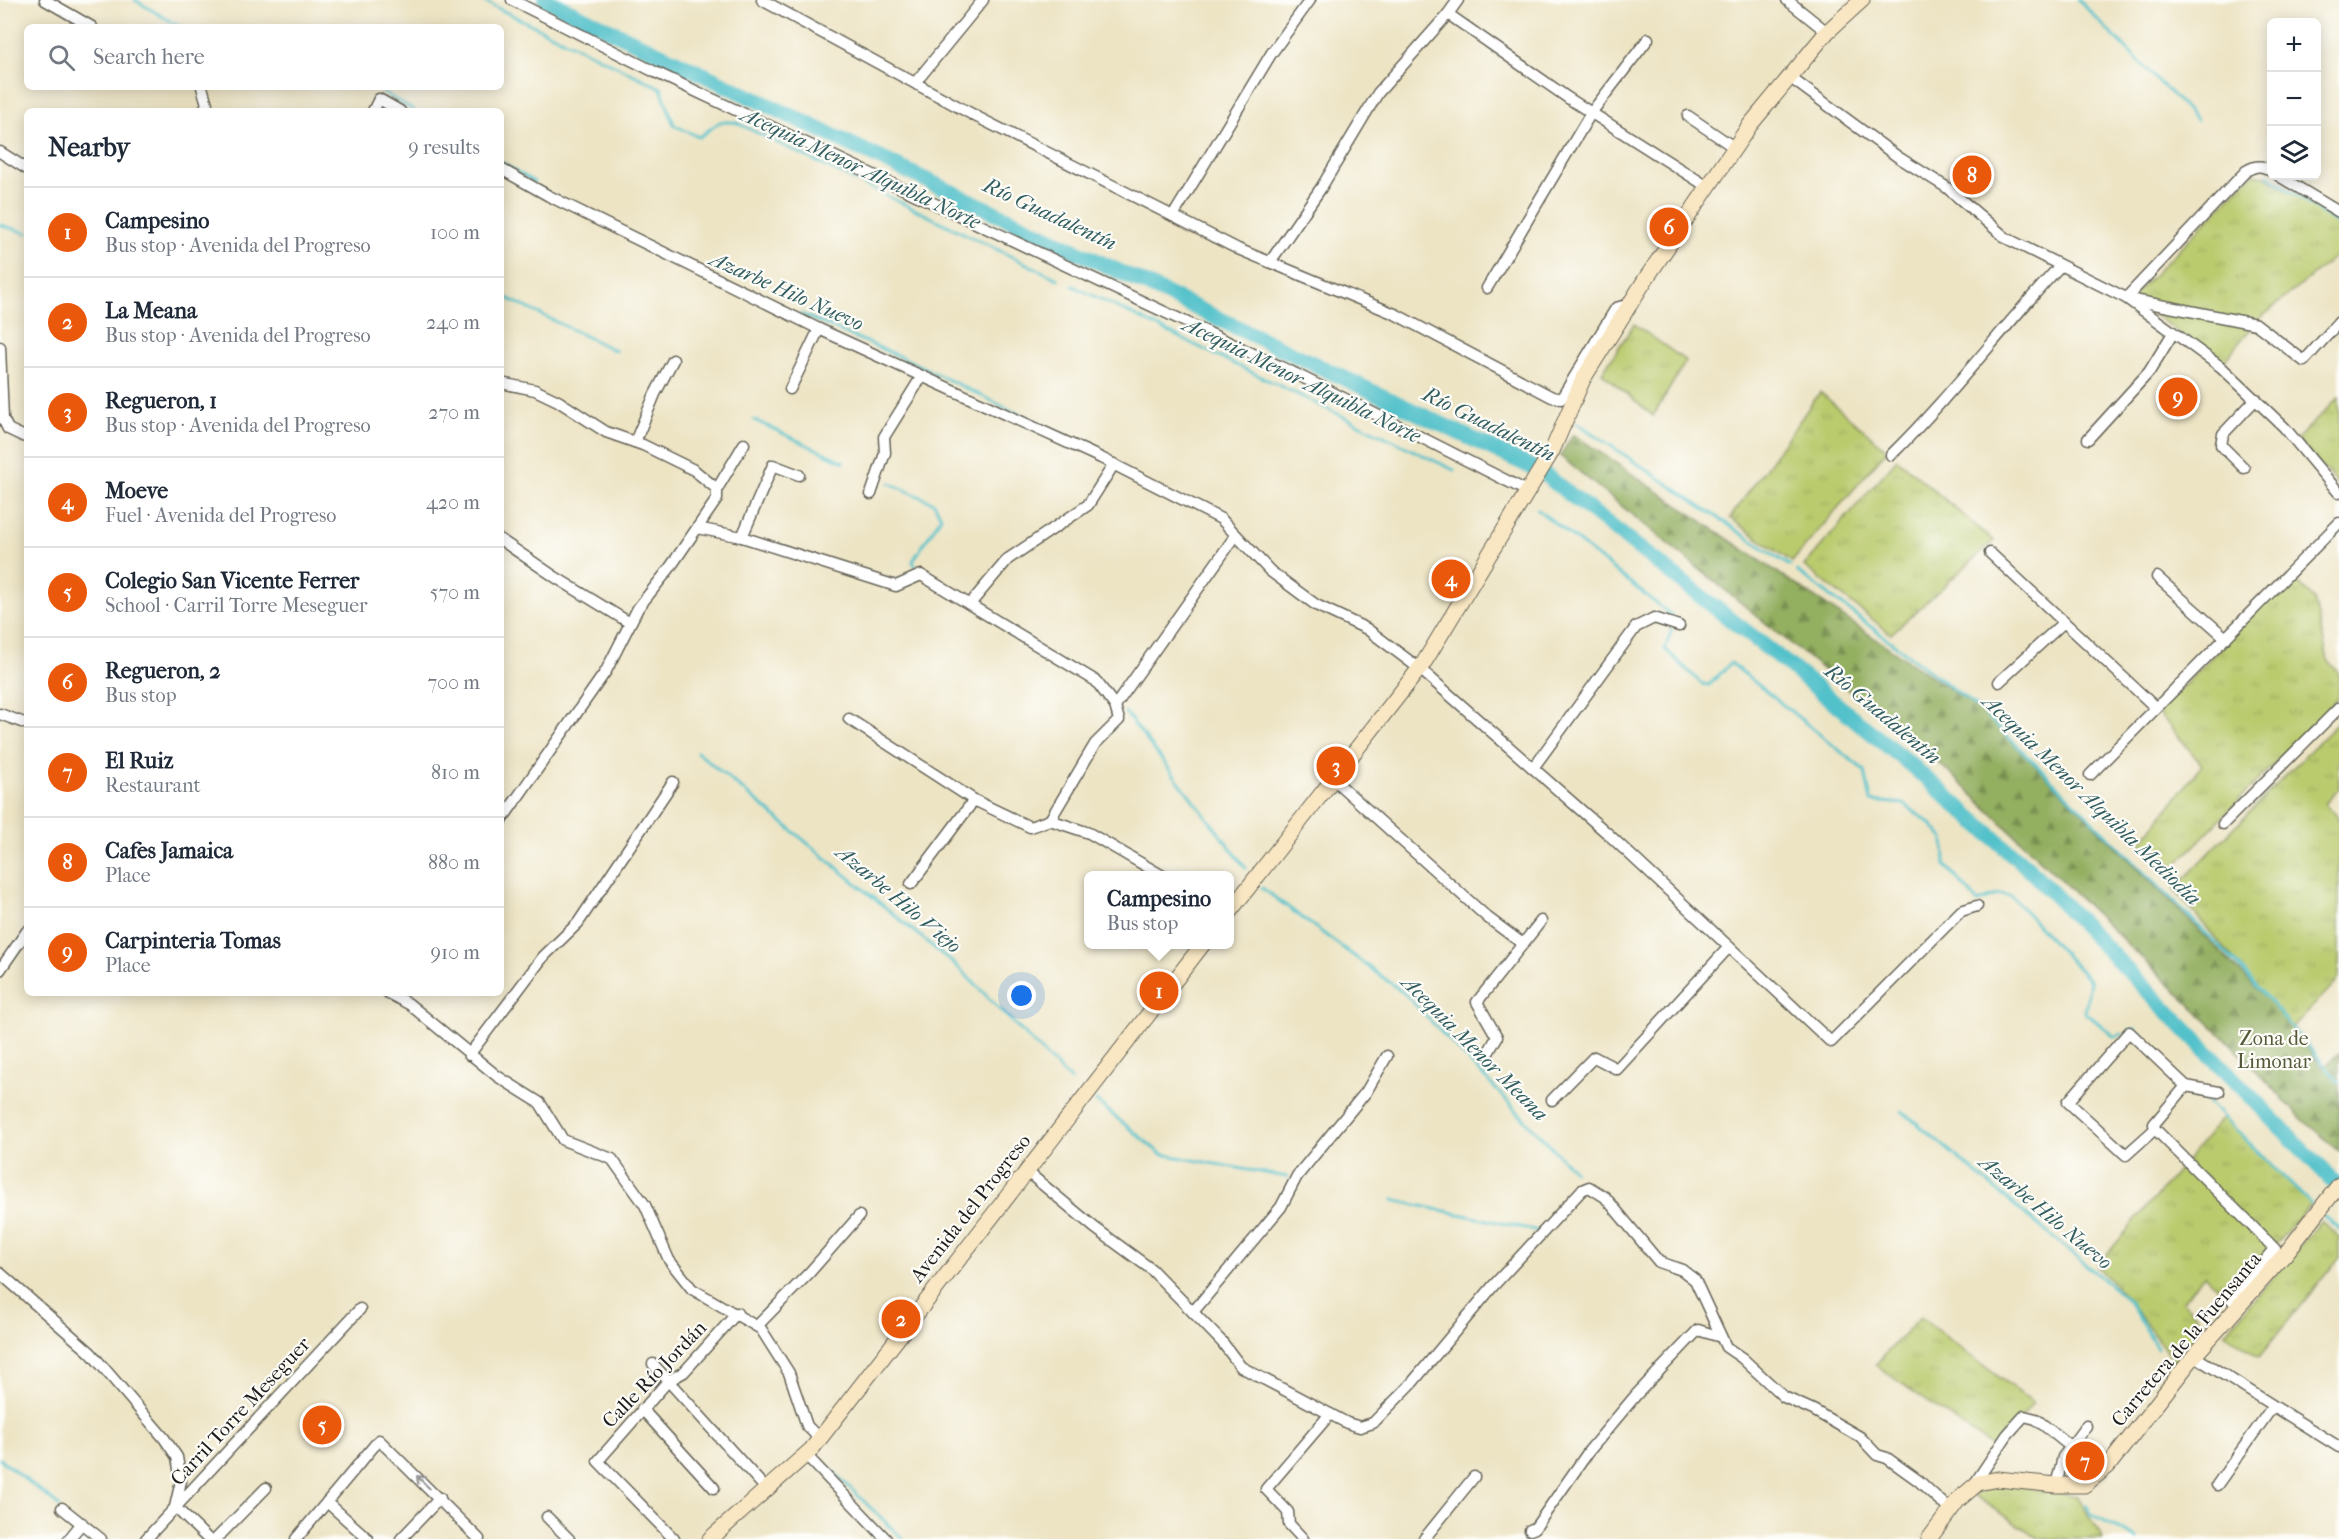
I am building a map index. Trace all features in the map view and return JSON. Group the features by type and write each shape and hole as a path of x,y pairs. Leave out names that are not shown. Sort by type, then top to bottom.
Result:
{"main road":[{"path":"1234,906 1420,669 1529,492 1552,451 1583,379 1630,304 1735,148 1788,76 1827,32 1862,0"},
{"name":"Avenida del Progreso","path":"710,1539 806,1455 820,1439 1025,1170 1200,949"},
{"name":"Carretera de la Fuensanta","path":"1929,1539 1950,1510 1978,1483 1998,1479 2056,1485 2084,1485 2108,1466 2194,1356 2286,1253 2339,1185"}],"street":[{"path":"45,0 87,24"},
{"path":"512,0 655,72 1296,374 1529,492"},
{"path":"762,0 915,83 1173,216 1270,262 1395,314 1536,389 1561,399 1616,308 1630,304"},
{"path":"915,83 984,0"},
{"path":"1173,216 1271,54 1310,0"},
{"path":"1270,262 1321,188 1378,93 1458,0"},
{"path":"1787,0 1827,32"},
{"path":"1448,14 1591,113 1708,187"},
{"path":"1487,288 1591,113 1647,39"},
{"path":"1788,76 1898,157 1946,187 2006,238 2126,298 2221,367 2284,427 2339,493"},
{"path":"203,90 207,104 205,108"},
{"path":"375,108 379,99 395,108"},
{"path":"1688,116 1735,148"},
{"path":"0,152 24,167"},
{"path":"2126,298 2247,171 2255,166 2267,168"},
{"path":"504,171 549,196 819,329 1114,464 1221,519 1270,571 1316,605 1367,629 1420,669 1533,768 1832,1042 1960,911 1977,906"},
{"path":"2286,180 2339,212"},
{"path":"1891,455 1925,422 2002,328 2060,266"},
{"path":"2126,298 2256,324 2304,361 2339,322"},
{"path":"790,389 819,329"},
{"path":"2088,440 2149,372 2173,333"},
{"path":"0,347 3,419 8,429 24,437"},
{"path":"635,442 655,394 673,360"},
{"path":"871,494 885,453 884,437 922,376"},
{"path":"504,384 536,390 606,432 635,442 694,470 717,489"},
{"path":"2244,468 2222,446 2223,434 2256,399"},
{"path":"504,817 606,671 638,608 717,499 717,489 744,444"},
{"path":"970,604 1008,559 1088,505 1114,464"},
{"path":"742,537 773,465 799,475"},
{"path":"2091,775 2339,523"},
{"path":"697,528 742,537 896,586 921,575 1096,681 1115,706 1119,720 1095,744 1050,820"},
{"path":"1115,706 1236,535"},
{"path":"504,542 555,578 630,623"},
{"path":"1990,553 2156,708"},
{"path":"2157,577 2226,638"},
{"path":"1533,768 1636,627 1654,618 1679,626"},
{"path":"1999,682 2064,622"},
{"path":"2223,824 2339,708"},
{"path":"0,714 24,723"},
{"path":"849,719 974,800 1030,827 1050,820 1089,833 1154,871"},
{"path":"1333,779 1488,918 1523,944"},
{"path":"470,1054 543,957 578,922 673,782"},
{"path":"911,884 974,800"},
{"path":"1488,1053 1497,1037 1477,1002 1540,921"},
{"path":"0,970 24,935"},
{"path":"1552,1100 1594,1057 1617,1069 1729,946"},
{"path":"411,999 497,1076 540,1103 563,1140 612,1159 645,1205 669,1260 692,1289 757,1326 789,1372 807,1426 820,1439"},
{"path":"2155,1129 2126,1155 2068,1102 2129,1032 2186,1086 2220,1092"},
{"path":"1193,1312 1281,1207 1297,1176 1366,1092 1387,1056"},
{"path":"2186,1086 2154,1124 2155,1129 2275,1249 2232,1300 2237,1306"},
{"path":"1025,1170 1095,1228 1151,1269 1193,1312 1241,1367 1330,1414 1360,1427 1373,1423 1412,1383 1494,1286 1582,1190 1589,1187 1605,1197 1659,1262 1682,1270 1695,1280 1726,1347 1742,1358 1784,1398 1814,1410 1860,1437 1877,1455 1887,1458 1919,1480 1950,1510"},
{"path":"757,1326 810,1272 859,1216"},
{"path":"0,1273 92,1353 164,1438 177,1457 181,1481 175,1507 207,1539"},
{"name":"Carril Torre Meseguer","path":"146,1539 360,1309"},
{"name":"Calle Río Jordán","path":"674,1539 598,1461 668,1381 684,1372 737,1313"},
{"path":"1530,1530 1535,1528 1589,1451 1622,1411 1698,1330 1721,1337"},
{"path":"2194,1356 2339,1447"},
{"path":"653,1364 767,1490"},
{"path":"2217,1485 2273,1406"},
{"path":"642,1409 714,1488"},
{"path":"1303,1539 1289,1524 1288,1512 1266,1489 1330,1414"},
{"path":"1971,1489 2007,1435 2024,1416 2036,1419 2071,1447"},
{"path":"2056,1485 2063,1457 2086,1426"},
{"path":"296,1539 380,1440 479,1539"},
{"path":"806,1455 886,1539"},
{"path":"1424,1539 1474,1477"},
{"path":"216,1539 266,1488"},
{"path":"401,1539 440,1498"},
{"path":"327,1502 368,1539"},
{"path":"62,1508 101,1539"},
{"path":"547,1517 569,1539"},
{"path":"69,1539 82,1523"}],"green space":[{"path":"2253,174 2266,176 2267,180 2272,180 2339,221 2339,253 2256,322 2222,364 2131,298"},
{"path":"1634,324 1686,361 1653,416 1602,373"},
{"path":"1820,392 1887,450 1792,562 1730,518"},
{"path":"2339,397 2339,486 2297,439"},
{"name":"Zona de Limonar","path":"1573,434 1981,710 2277,1009 2323,1068 2339,1053 2339,1151 2302,1119 2235,1048 1948,771 1560,456"},
{"path":"1897,459 1994,541 1891,634 1804,566"},
{"path":"2291,576 2314,599 2328,660 2339,673 2339,697 2167,874 2140,844 2202,765 2158,712"},
{"path":"2339,721 2339,789 2325,804 2339,818 2339,979 2292,1028 2174,889"},
{"path":"2223,1117 2311,1204 2229,1297 2204,1275 2183,1301 2206,1326 2174,1362 2129,1301 2097,1266"},
{"path":"2321,1221 2339,1237 2339,1258 2259,1357 2225,1333"},
{"path":"1920,1317 2033,1403 1997,1450 1875,1365"},
{"path":"1992,1485 2014,1485 2078,1496 2102,1539 2040,1539 1972,1494"}],"waterway":[{"name":"Azarbe Hilo Nuevo","path":"135,0 175,24"},
{"name":"Acequia Menor Alquibla Norte","path":"481,0 661,88 674,125 699,137 720,122 735,122 1058,279"},
{"name":"Río Guadalentín","path":"546,0 1540,471 1776,655 1911,765 2028,868 2339,1187"},
{"path":"2078,0 2197,120"},
{"name":"Azarbe Hilo Nuevo","path":"379,90 410,108"},
{"name":"Azarbe Hilo Nuevo","path":"504,164 534,182"},
{"path":"2275,180 2339,225"},
{"name":"Azarbe Hilo Viejo","path":"0,225 24,232"},
{"name":"Acequia Menor Alquibla Norte","path":"1073,286 1454,470"},
{"name":"Acequia Menor Meana","path":"504,296 616,351"},
{"name":"Azarbe Hilo Nuevo","path":"801,314 910,361 1064,436"},
{"name":"Acequia Menor Meana","path":"754,420 844,462"},
{"name":"Acequia Menor Alquibla Mediodía","path":"1577,423 1790,566"},
{"name":"Acequia Menor Meana","path":"890,483 934,503 941,517 913,561 916,568"},
{"name":"Acequia Menor Alquibla Norte","path":"1537,509 1671,615 1673,620"},
{"name":"Acequia Menor Alquibla Mediodía","path":"1797,571 1981,710 2239,966 2339,1082"},
{"name":"Acequia Menor Alquibla Norte","path":"1672,629 1665,649 1702,684 1709,685 1731,663 1865,771 1871,801 1904,804 1931,824 1944,839 1945,865 1978,902 2000,894 2011,896 2090,981 2085,1012 2115,1037 2122,1034"},
{"name":"Acequia Menor Meana","path":"1125,712 1246,868"},
{"name":"Azarbe Hilo Viejo","path":"697,752 960,969 1071,1081"},
{"name":"Acequia Menor Meana","path":"1262,888 1404,993 1574,1171"},
{"name":"Acequia Menor Alquibla Norte","path":"2130,1030 2135,1029 2159,1053"},
{"name":"Acequia Menor Alquibla Norte","path":"2197,1091 2311,1204"},
{"name":"Azarbe Hilo Viejo","path":"1096,1101 1161,1154 1287,1177"},
{"name":"Azarbe Hilo Nuevo","path":"1902,1111 2129,1301 2157,1348"},
{"name":"Azarbe Hilo Viejo","path":"1393,1200 1539,1231"},
{"name":"Acequia Menor Alquibla Norte","path":"2324,1216 2339,1229"},
{"path":"0,1459 59,1506"},
{"path":"820,1459 903,1539"},
{"name":"Azarbe Hilo Nuevo","path":"2086,1505 2092,1515 2137,1539"}],"place":[{"name":"Cafes Jamaica","path":"1972,175"},
{"name":"Regueron, 2","path":"1669,227"},
{"name":"Carpinteria Tomas","path":"2178,397"},
{"name":"Moeve","path":"1451,579"},
{"name":"Regueron, 1","path":"1336,766"},
{"name":"Campesino","path":"1159,991"},
{"name":"La Meana","path":"901,1319"},
{"name":"Colegio San Vicente Ferrer","path":"322,1425"},
{"name":"El Ruiz","path":"2085,1461"}]}
